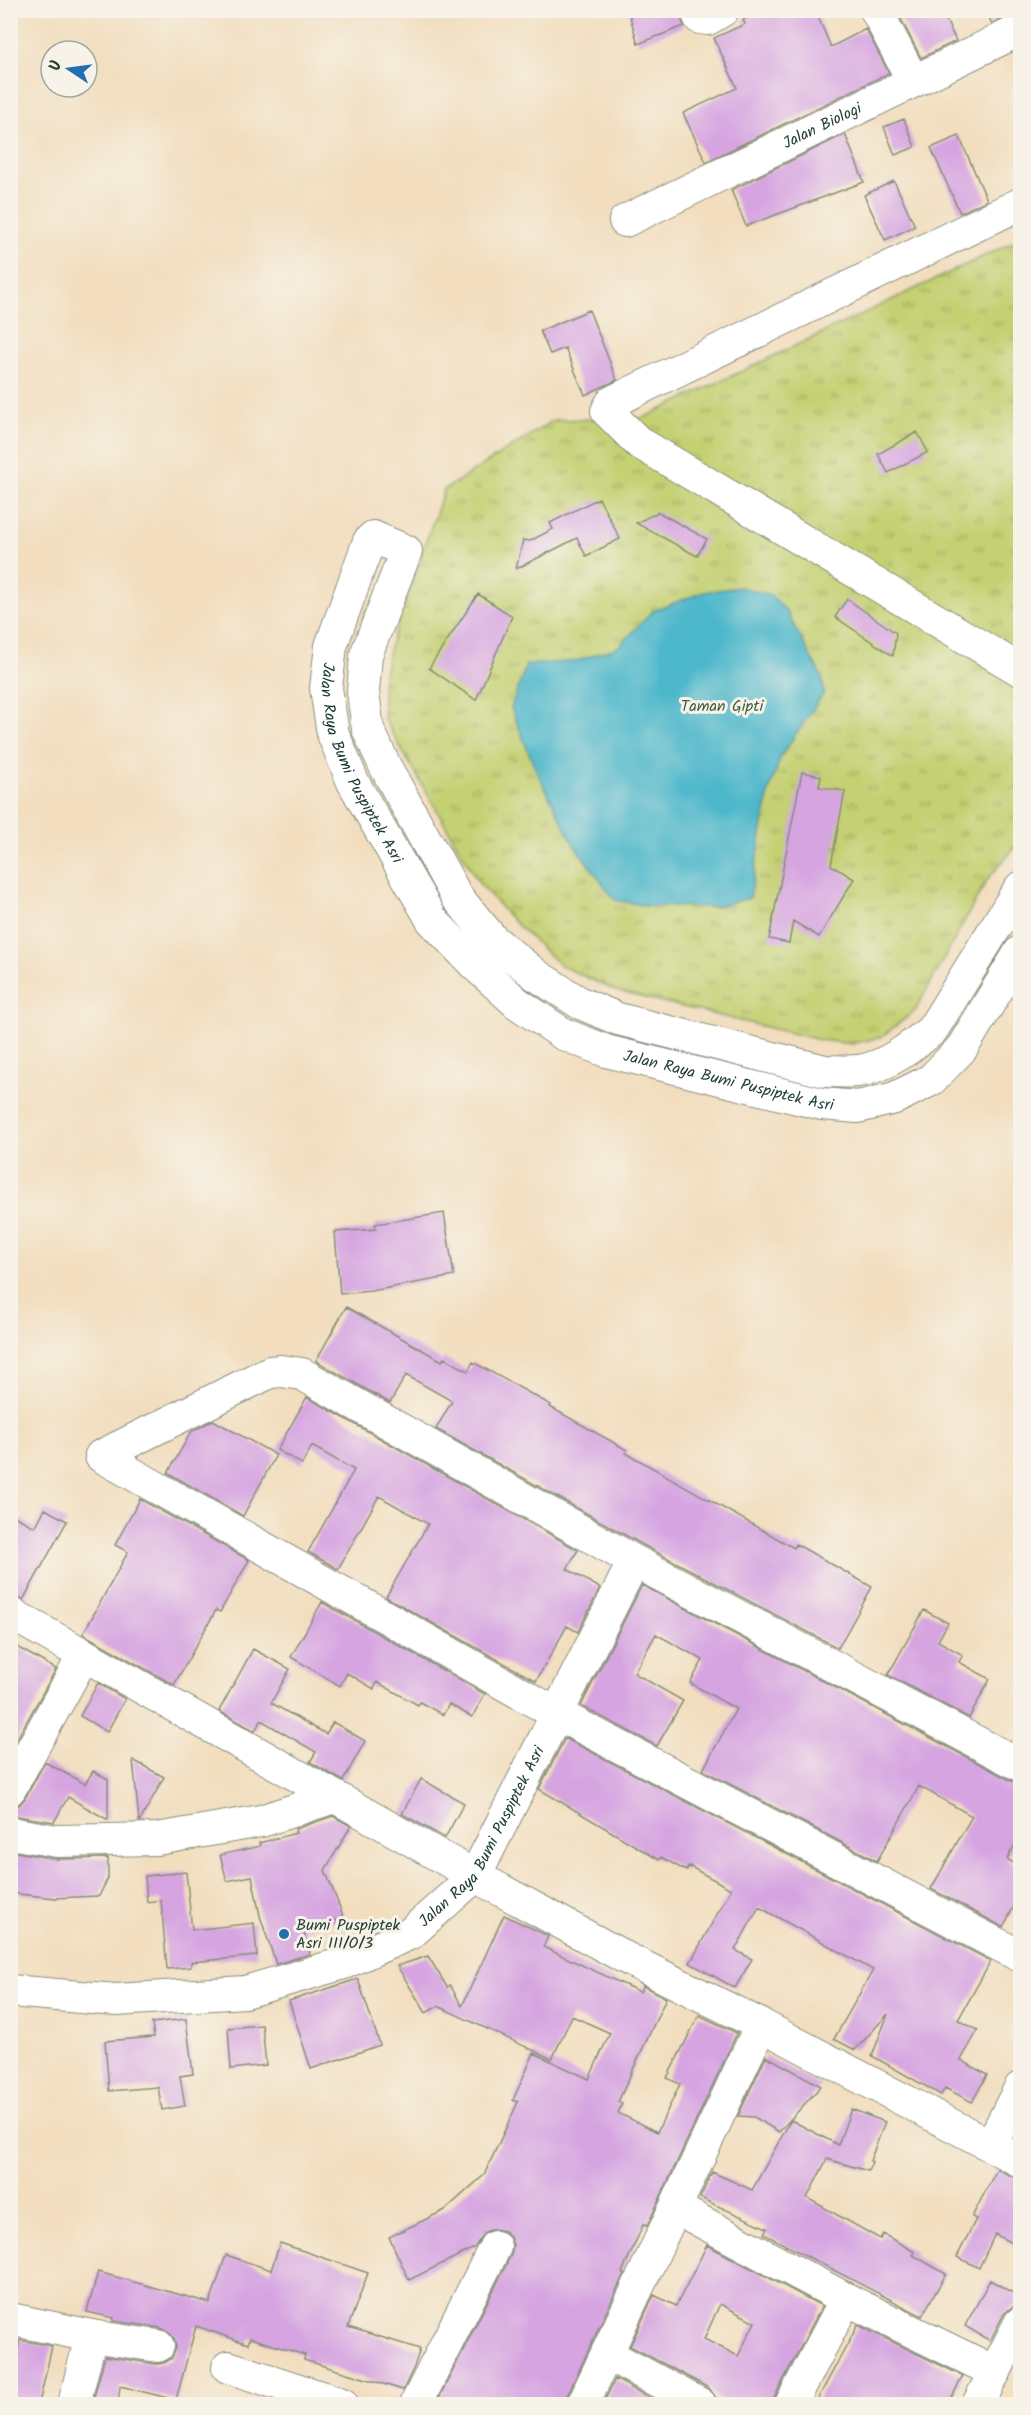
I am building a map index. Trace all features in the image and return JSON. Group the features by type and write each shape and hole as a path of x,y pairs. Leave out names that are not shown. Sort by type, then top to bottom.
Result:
{"street":[{"path":"696,10 700,18 705,19 723,10"},
{"path":"876,10 913,81"},
{"name":"Jalan Biologi","path":"625,221 1020,30"},
{"path":"1020,204 612,402 607,411 638,442 1020,669"},
{"name":"Jalan Raya Bumi Puspiptek Asri","path":"1020,888 932,1030 911,1047 887,1061 859,1071 825,1071 618,1018 580,1003 536,975 493,940 457,897 385,766 368,729 363,692 366,655 406,551 373,537 369,541 331,646 326,688 333,734 353,782 432,920 474,964 517,1003 563,1034 606,1051 799,1099 822,1104 858,1107 895,1098 931,1080 962,1048 1020,952"},
{"path":"1020,1765 634,1561 302,1374 270,1372 101,1456 557,1714 1020,1956"},
{"name":"Jalan Raya Bumi Puspiptek Asri","path":"10,1991 116,2000 245,1992 344,1963 411,1933 475,1876 634,1561"},
{"path":"10,1613 475,1876 628,1959 761,2025 1020,2161"},
{"path":"10,1789 84,1655"},
{"path":"10,1833 57,1841 157,1839 261,1821 334,1797"},
{"path":"583,2404 761,2025"},
{"path":"991,2145 1020,2088"},
{"path":"676,2208 846,2299 1007,2360"},
{"path":"416,2404 495,2247"},
{"path":"791,2404 846,2299"},
{"path":"10,2319 91,2336 158,2346"},
{"path":"978,2404 1007,2360 1020,2323"},
{"path":"74,2404 91,2336"},
{"path":"607,2354 700,2404"},
{"path":"228,2367 342,2404"}],"green space":[{"name":"Taman Gipti","path":"1020,239 1020,841 987,880 915,1011 881,1037 852,1044 820,1040 616,991 560,965 514,922 479,883 384,719 382,683 390,645 444,490 554,420 643,418"}],"water":[{"path":"740,587 771,595 786,611 822,677 824,693 781,756 769,791 750,898 714,907 647,906 615,900 574,845 534,766 511,708 526,665 576,661 618,647 653,611 703,592"}],"building":[{"path":"628,10 678,10 684,26 638,44"},
{"path":"764,10 815,10 831,47 866,29 889,73 706,162 683,113 737,88 714,38 745,24 743,20"},
{"path":"917,10 941,10 956,41 921,58 901,19"},
{"path":"986,10 1020,10 1020,12 992,24"},
{"path":"904,119 915,147 895,155 884,127"},
{"path":"845,134 864,182 746,226 731,190"},
{"path":"959,136 987,200 960,213 931,148"},
{"path":"894,181 915,226 885,240 864,195"},
{"path":"589,310 617,380 585,395 565,348 550,354 540,331"},
{"path":"917,432 928,452 888,473 878,454"},
{"path":"599,498 620,539 586,556 577,538 516,569 523,540 530,541 553,529 550,523"},
{"path":"658,512 707,539 697,556 636,523"},
{"path":"478,594 512,616 476,700 429,668"},
{"path":"847,599 896,633 893,656 835,617"},
{"path":"802,772 821,776 819,787 845,791 831,865 854,879 819,937 793,921 789,943 769,939"},
{"path":"444,1213 454,1276 371,1291 340,1294 335,1232 376,1229 375,1224"},
{"path":"346,1307 442,1361 444,1358 468,1371 473,1362 627,1450 626,1453 794,1548 796,1544 872,1587 838,1648 643,1545 436,1429 452,1401 406,1375 390,1403 316,1361"},
{"path":"307,1397 578,1550 567,1569 600,1588 578,1632 567,1626 536,1681 386,1597 428,1524 379,1496 338,1569 308,1552 354,1470 312,1446 302,1464 277,1450"},
{"path":"213,1420 276,1455 243,1516 168,1473 191,1432"},
{"path":"140,1499 249,1560 220,1612 216,1610 174,1685 83,1634 128,1552 115,1545"},
{"path":"45,1509 67,1521 23,1600 10,1595 10,1514 35,1527"},
{"path":"642,1585 1012,1781 1020,1783 1020,1835 1007,1859 1020,1867 1020,1895 1003,1927 931,1889 972,1816 919,1786 877,1861 703,1770 736,1709 690,1683 703,1660 656,1634 634,1673 683,1701 657,1746 581,1706"},
{"path":"322,1602 485,1694 472,1717 449,1704 443,1715 420,1702 418,1705 377,1682 374,1689 347,1673 340,1686 291,1657"},
{"path":"924,1610 948,1623 938,1641 963,1655 959,1662 990,1679 969,1718 888,1675"},
{"path":"10,1643 56,1669 10,1751"},
{"path":"253,1649 290,1669 271,1703 326,1734 333,1722 365,1741 343,1781 310,1762 316,1752 261,1720 255,1731 219,1711"},
{"path":"98,1683 125,1699 107,1732 80,1716"},
{"path":"565,1738 991,1961 958,2020 978,2030 961,2060 987,2075 972,2102 945,2088 941,2095 872,2056 888,2014 855,2050 834,2039 873,1970 759,1907 735,1950 752,1959 735,1988 690,1963 731,1889 689,1866 686,1871 661,1857 659,1860 539,1789"},
{"path":"133,1760 164,1777 140,1821 139,1821"},
{"path":"45,1762 85,1784 93,1771 108,1779 108,1820 68,1797 54,1822 10,1815 10,1807 19,1805 25,1798"},
{"path":"421,1779 464,1803 445,1838 402,1814"},
{"path":"333,1816 351,1826 325,1870 344,1918 303,1929 310,1954 276,1964 260,1916 252,1876 227,1881 220,1855 260,1846 259,1843 296,1833 295,1829"},
{"path":"10,1851 57,1859 108,1858 108,1878 99,1896 55,1898 10,1893"},
{"path":"186,1872 192,1930 254,1923 257,1956 191,1962 191,1967 167,1969 161,1900 147,1902 145,1876"},
{"path":"504,1915 548,1936 543,1947 640,1992 643,1986 666,1998 618,2102 622,2104 618,2113 657,2132 680,2084 667,2078 699,2015 737,2033 647,2226 643,2225 622,2273 624,2274 565,2404 436,2404 511,2255 513,2245 510,2237 504,2231 493,2229 485,2232 474,2248 409,2280 389,2237 445,2210 484,2175 518,2102 513,2100 534,2053 589,2079 610,2033 572,2016 552,2059 438,2006 426,2013 397,1966 428,1956 447,1987 450,1985 462,2006"},
{"path":"358,1979 380,2045 311,2069 289,2001"},
{"path":"186,2019 193,2074 180,2076 185,2106 162,2110 158,2087 109,2091 105,2041 154,2037 152,2023"},
{"path":"262,2025 266,2065 231,2069 228,2028"},
{"path":"766,2056 821,2086 779,2132 754,2117 738,2116"},
{"path":"851,2109 885,2122 868,2171 827,2159 807,2198 880,2239 883,2234 915,2252 913,2255 946,2274 922,2316 764,2234 767,2228 700,2198 712,2172 752,2190 791,2120 838,2145"},
{"path":"997,2169 1020,2180 1020,2248 995,2234 979,2268 957,2257 976,2219 972,2217"},
{"path":"280,2243 368,2273 348,2327 420,2349 403,2390 304,2360 305,2355 250,2338 248,2344 196,2326 176,2400 120,2386 118,2404 92,2404 105,2356 156,2364 164,2363 172,2358 176,2348 169,2332 161,2328 113,2321 114,2318 87,2312 98,2272 210,2303 226,2255 271,2270"},
{"path":"707,2245 822,2306 773,2404 730,2404 716,2398 709,2388 630,2346 654,2295 676,2306","holes":["720,2304 755,2322 738,2356 704,2339"]},
{"path":"990,2280 1020,2297 1018,2305 1004,2314 990,2341 965,2326"},
{"path":"858,2325 963,2376 948,2404 815,2404"},
{"path":"20,2340 52,2346 39,2404 10,2404 10,2383"},
{"path":"615,2379 659,2403 603,2404"}],"place":[{"name":"Bumi Puspiptek Asri III/O/3","path":"284,1934"}]}
